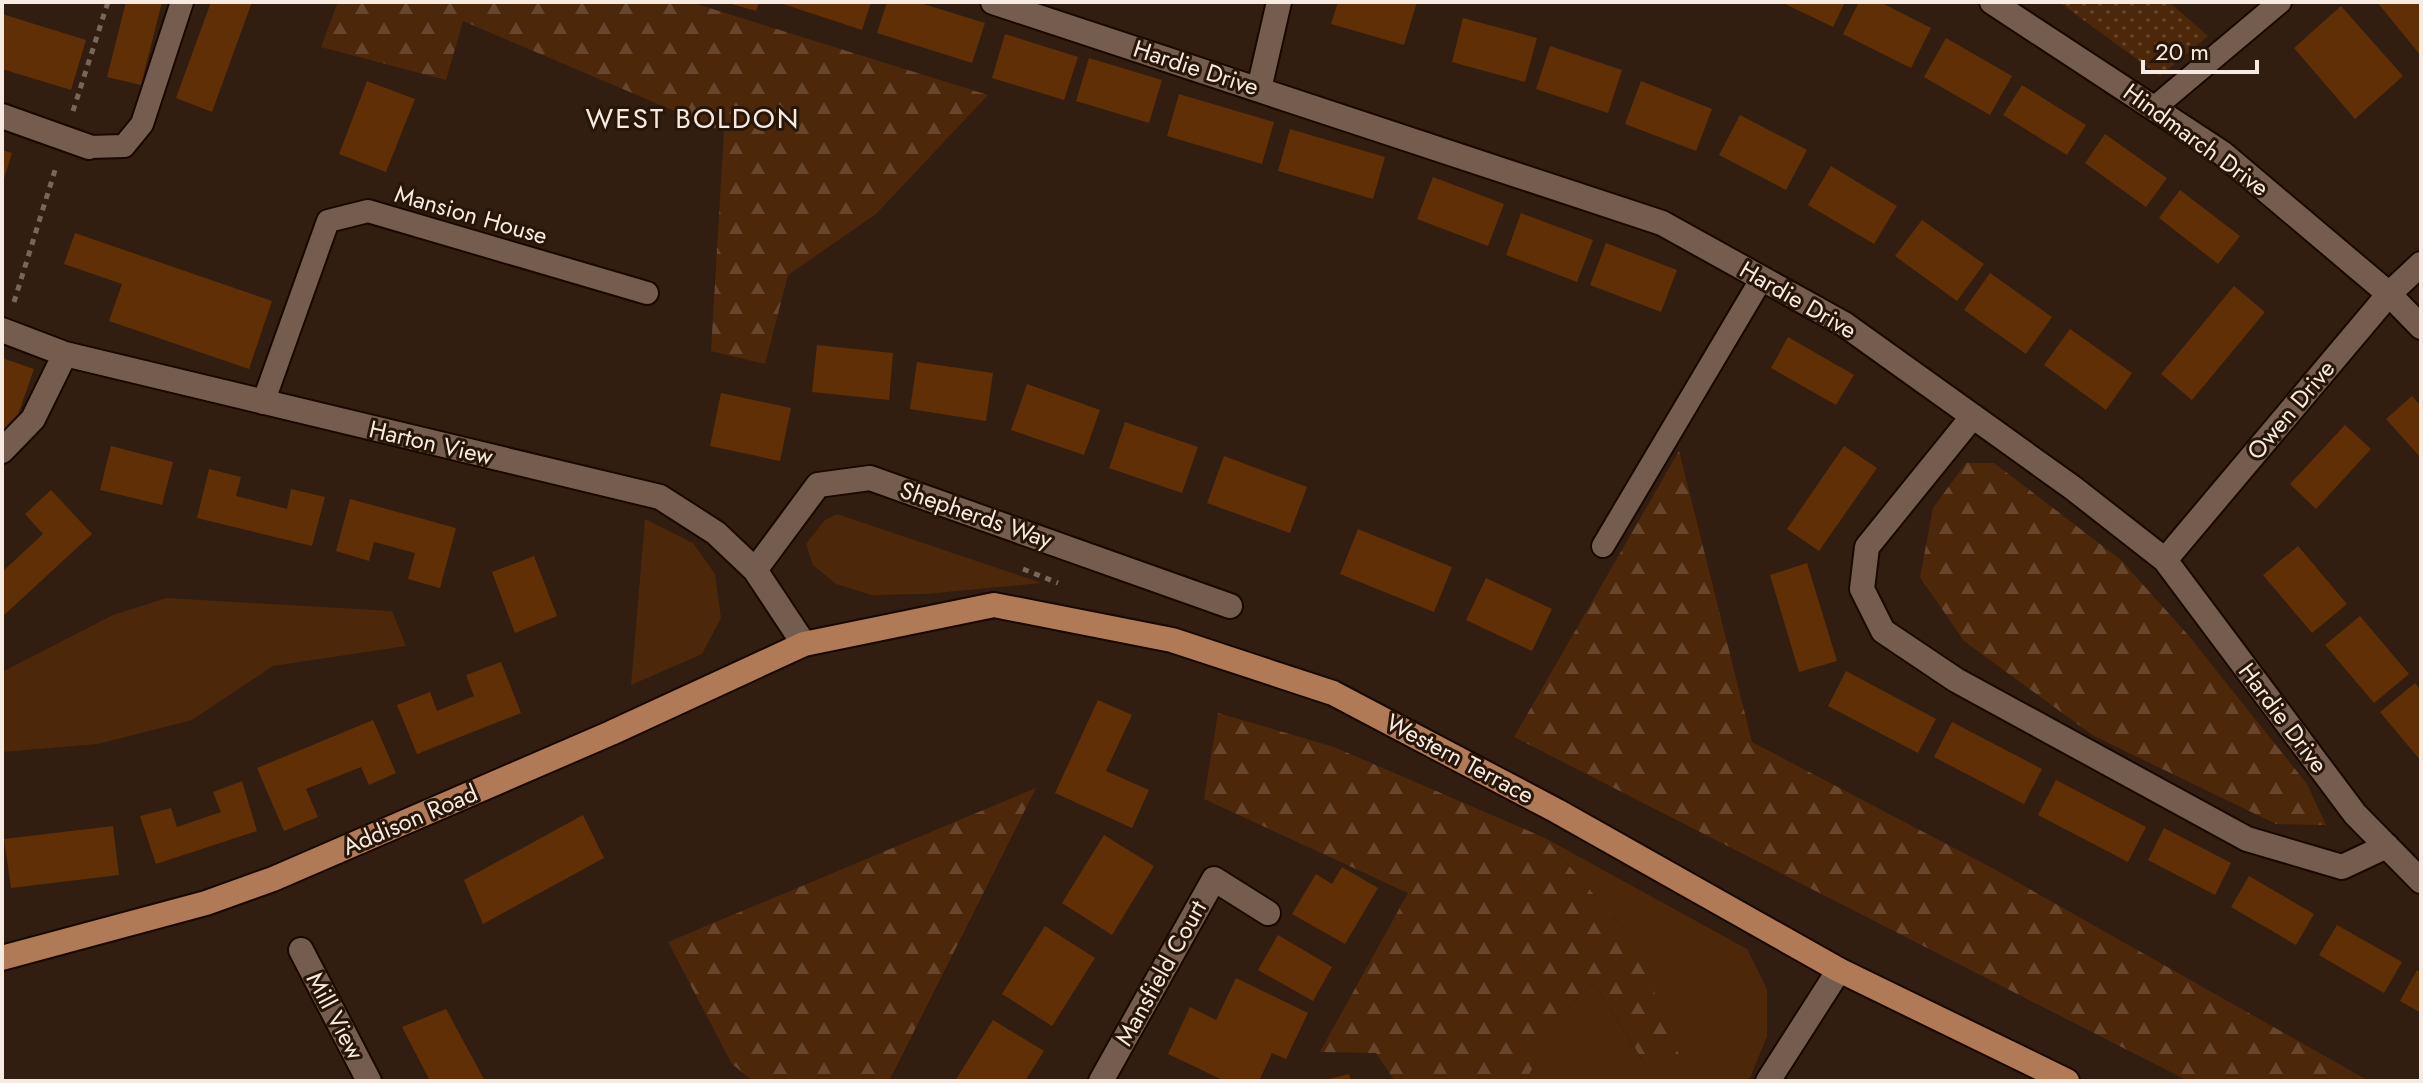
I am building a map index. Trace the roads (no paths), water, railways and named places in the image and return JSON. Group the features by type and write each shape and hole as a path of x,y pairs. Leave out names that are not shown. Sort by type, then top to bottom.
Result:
{"main road":[{"name":"Western Terrace","path":"804,644 994,605 1172,640 1333,693 1557,811 1839,970 2067,1081"},
{"name":"Addison Road","path":"2,958 206,903 273,879 611,733 804,644"}],"street":[{"name":"Hardie Drive","path":"993,2 1662,223 1844,324 2073,488 2165,560 2355,814 2421,881"},
{"path":"1259,89 1279,2"},
{"name":"Hindmarch Drive","path":"1992,2 2222,153 2389,294 2421,327"},
{"path":"2,116 89,147"},
{"name":"Owen Drive","path":"2165,560 2389,294 2421,264"},
{"name":"Harton View","path":"4,331 65,354 660,497 716,533 755,570 804,644"},
{"path":"2,451 33,419 65,354"},
{"path":"1973,416 1867,547 1862,589 1883,631 1956,680 2247,839 2342,867 2387,846"},
{"name":"Shepherds Way","path":"755,570 818,485 870,478 1230,606"},
{"name":"Mansfield Court","path":"1101,1081 1214,879 1268,913"},
{"name":"Mill View","path":"301,950 369,1081"},
{"path":"1768,1081 1839,970"}],"lane":[{"path":"89,147 124,146 142,124 182,2"},
{"path":"2154,108 2280,2"},
{"name":"Mansion House","path":"263,403 328,221 368,211 647,293"},
{"path":"1603,546 1762,278"}],"district":[{"name":"WEST BOLDON","path":"693,118"}]}
